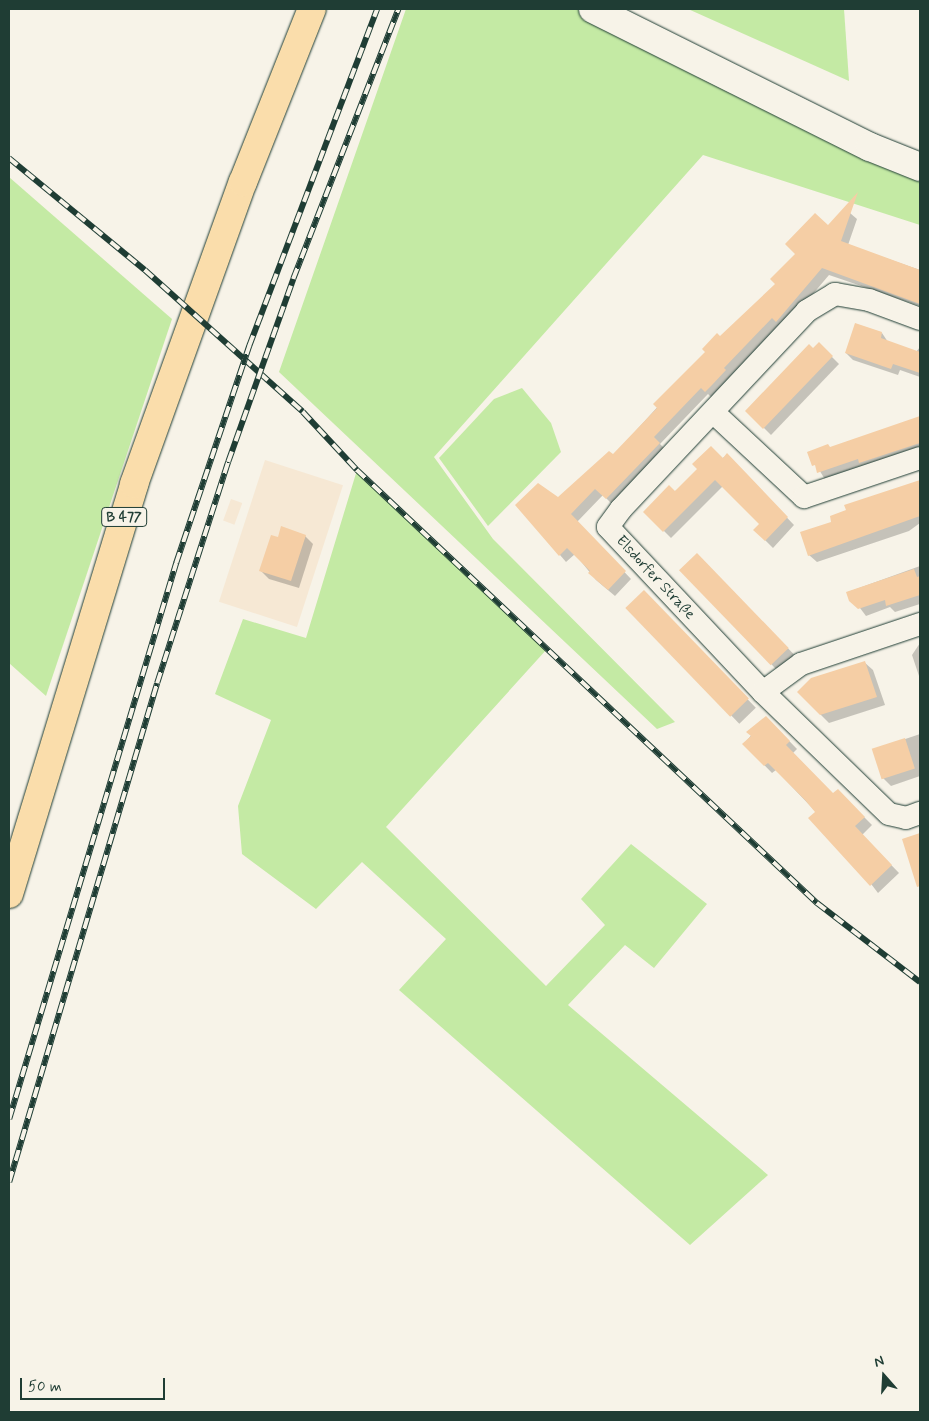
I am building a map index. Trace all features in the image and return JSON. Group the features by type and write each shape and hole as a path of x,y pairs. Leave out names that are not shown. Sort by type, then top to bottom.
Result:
{"main road":[{"name":"B 477","path":"9,894 134,484 242,182 312,9"}],"street":[{"path":"593,9 870,147 920,167"},
{"name":"Elsdorfer Straße","path":"920,319 869,300 834,294 808,311 714,413 621,509 608,527 764,692 889,814 906,818 920,813"},
{"path":"714,413 804,497 920,458"},
{"path":"764,692 801,664 920,624"}],"shaded area":[{"path":"265,460 343,485 297,627 219,602"},
{"path":"231,499 242,503 234,525 223,521"}],"green space":[{"path":"406,9 579,9 920,161 920,225 703,155 434,457 493,539 675,722 657,729 279,372"},
{"path":"688,9 844,9 849,81"},
{"path":"9,177 172,319 46,696 9,663"},
{"path":"522,388 551,423 561,452 488,526 439,458 494,399"},
{"path":"357,470 547,649 386,827 546,986 605,925 581,899 631,844 707,904 654,968 625,945 568,1005 768,1175 690,1245 399,990 446,939 362,862 316,909 242,854 238,806 271,720 215,694 243,619 306,638"}],"building":[{"path":"858,192 841,241 920,270 920,304 822,268 776,322 772,318 724,368 726,370 712,385 705,392 701,388 654,437 660,443 606,499 595,489 571,514 626,571 608,590 588,573 590,571 567,548 559,556 515,505 538,483 558,497 609,451 613,454 657,408 653,404 705,352 702,349 717,333 720,336 775,284 770,279 795,254 785,244 815,213 828,225"},
{"path":"855,323 882,332 881,338 920,352 920,373 893,364 891,369 845,353"},
{"path":"819,342 833,356 763,429 745,411 809,344 813,348"},
{"path":"920,416 920,443 859,463 858,459 817,473 815,465 812,466 807,452 828,444 830,447"},
{"path":"711,446 723,458 727,453 788,517 765,541 753,530 759,524 715,480 663,532 643,512 669,485 675,491 697,469 692,464"},
{"path":"920,480 920,516 808,556 800,532 831,522 830,516 846,510 844,505"},
{"path":"281,526 306,535 291,581 259,571 271,535 278,537"},
{"path":"697,553 789,648 771,665 679,570"},
{"path":"914,569 917,577 920,576 920,595 886,606 885,600 858,609 849,601 846,592"},
{"path":"644,590 749,699 730,717 625,608"},
{"path":"865,661 877,697 820,715 797,692 811,678"},
{"path":"766,716 790,741 786,745 833,793 838,789 865,817 855,826 892,865 870,886 808,818 815,812 805,800 768,763 764,766 742,744 751,736 746,732"},
{"path":"905,738 915,768 882,779 872,749"},
{"path":"920,833 920,886 917,887 902,839"}],"railway":[{"path":"9,1119 176,563 249,346 377,9"},
{"path":"9,1182 157,683 228,462 293,279 398,9"},
{"path":"9,158 145,270 303,412 357,470 817,903 920,982"}]}
